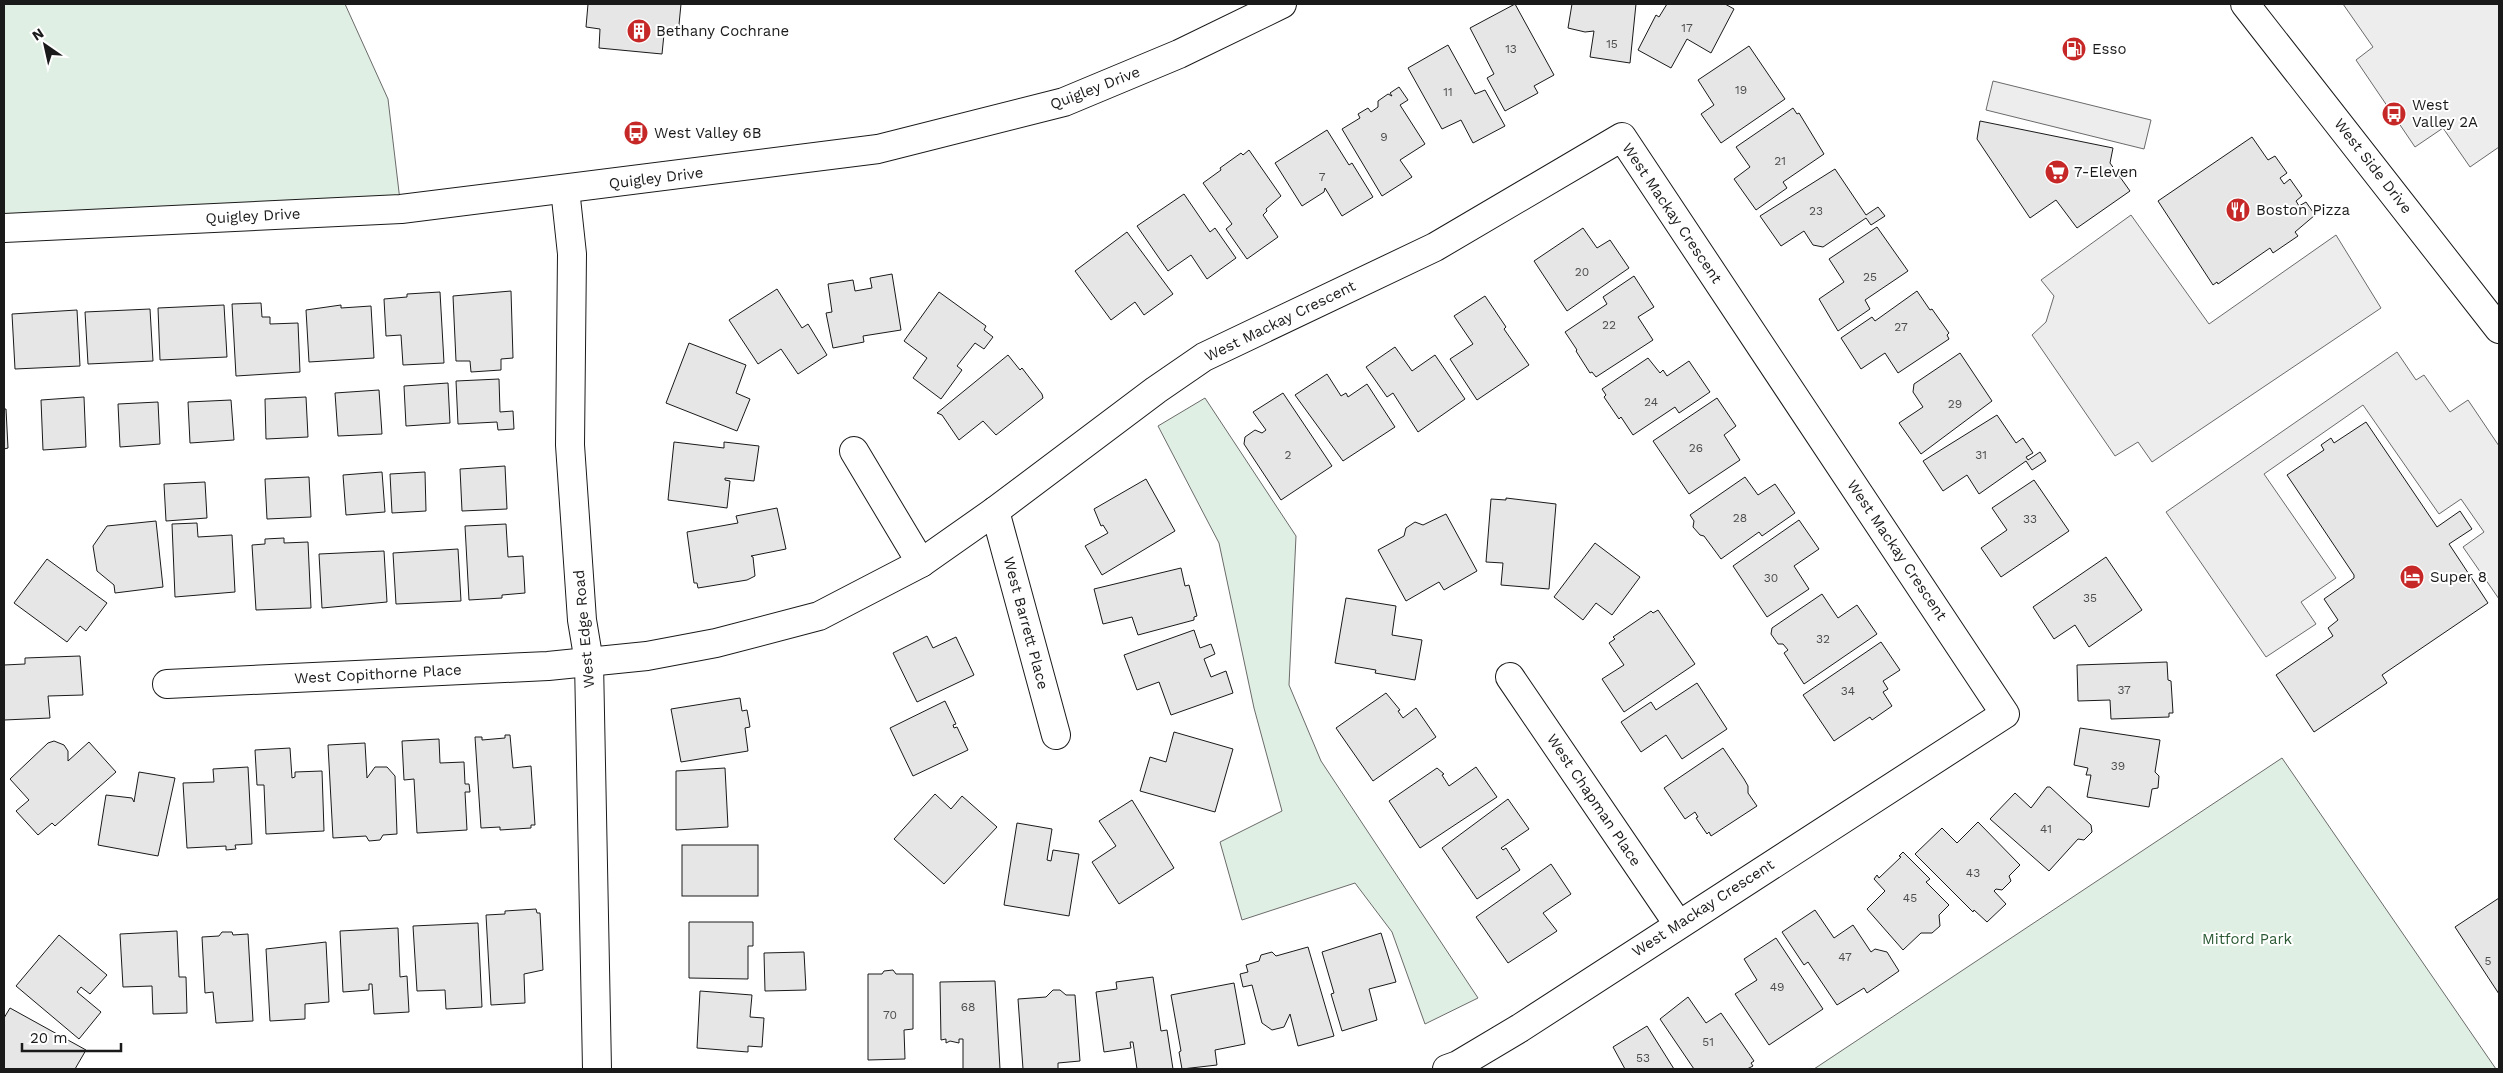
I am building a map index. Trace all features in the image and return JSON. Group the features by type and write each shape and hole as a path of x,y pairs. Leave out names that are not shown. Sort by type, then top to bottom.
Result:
{"street":[{"name":"Quigley Drive","path":"4,228 402,209 878,149 1064,102 1179,54 1282,4"},
{"name":"West Side Drive","path":"2245,4 2499,329"},
{"name":"West Mackay Crescent","path":"589,662 647,656 716,643 819,616 922,563 995,511 1156,390 1204,357 1435,247 1622,137 2005,714 1520,1028 1458,1065 1447,1069"},
{"name":"West Edge Road","path":"565,189 572,254 570,445 582,620 589,662 597,1069"},
{"path":"854,451 922,563"},
{"name":"West Barrett Place","path":"995,511 1056,735"},
{"name":"West Copithorne Place","path":"167,684 548,666 589,662"},
{"name":"West Chapman Place","path":"1510,677 1678,924"}],"green space":[{"path":"4,4 345,4 388,99 401,209 4,228"},
{"path":"1205,398 1296,536 1289,685 1321,761 1478,998 1425,1024 1392,932 1355,883 1242,920 1220,842 1282,811 1254,708 1219,543 1158,426"},
{"name":"Mitford Park","path":"2282,758 2496,1069 1814,1069"}],"shaded area":[{"path":"2343,4 2499,4 2499,147 2470,167 2443,128 2415,147 2356,60 2373,47"},
{"path":"1993,81 2151,120 2144,149 1986,110"},
{"path":"2131,215 2209,324 2336,235 2381,308 2152,462 2138,442 2115,456 2032,335 2046,322 2054,296 2041,280"},
{"path":"2397,352 2416,380 2424,375 2450,412 2468,400 2499,446 2499,599 2463,547 2484,532 2461,499 2439,514 2363,405 2264,474 2336,578 2301,602 2316,624 2266,657 2166,512"}],"building":[{"name":"Bethany Cochrane","path":"588,4 681,4 678,35 664,34 662,54 599,48 600,29 586,27"},
{"path":"1515,4 1554,75 1534,86 1538,93 1505,111 1487,78 1494,74 1470,28"},
{"path":"1572,4 1636,4 1630,63 1590,57 1594,31 1585,32 1568,28"},
{"path":"1667,4 1725,4 1734,9 1711,53 1687,39 1671,68 1638,50 1656,15 1659,17"},
{"path":"1448,45 1475,94 1485,90 1505,126 1473,143 1461,120 1442,129 1408,68"},
{"path":"1749,46 1785,99 1721,143 1701,114 1714,105 1698,80"},
{"path":"1399,87 1408,100 1400,105 1425,144 1400,160 1412,177 1382,196 1342,129 1360,118 1358,114 1368,108 1371,112 1378,107 1378,101 1388,94 1392,96 1390,93"},
{"path":"1793,108 1797,114 1799,113 1824,154 1783,182 1787,188 1756,210 1734,179 1750,167 1736,147"},
{"name":"7-Eleven","path":"1980,121 2113,148 2110,163 2130,191 2077,228 2056,200 2030,218 1977,139"},
{"path":"1327,130 1349,165 1352,163 1373,197 1342,216 1325,188 1324,192 1302,206 1275,163"},
{"name":"Boston Pizza","path":"2252,137 2268,160 2275,156 2287,173 2280,178 2284,184 2290,179 2302,196 2296,201 2299,206 2306,202 2315,215 2295,232 2298,236 2273,253 2270,248 2218,284 2217,282 2213,285 2158,201"},
{"path":"1249,150 1281,196 1266,209 1267,211 1263,215 1278,237 1247,259 1226,229 1232,224 1203,183 1221,170 1220,168 1241,153 1243,155"},
{"path":"1835,169 1866,215 1878,207 1885,216 1871,225 1866,218 1823,247 1813,245 1804,231 1781,246 1760,216"},
{"path":"1184,194 1210,232 1215,228 1236,258 1207,279 1191,255 1168,271 1137,226"},
{"path":"1877,227 1908,271 1865,300 1870,309 1838,331 1819,299 1844,282 1829,259"},
{"path":"1583,228 1597,248 1610,240 1629,268 1567,311 1534,261"},
{"path":"1127,232 1173,294 1144,315 1135,302 1111,320 1075,271"},
{"path":"892,274 901,330 863,336 864,342 833,348 826,313 832,312 828,284 853,280 855,291 872,288 870,278"},
{"path":"1634,276 1654,307 1638,317 1653,340 1596,377 1592,372 1590,373 1565,332 1607,304 1603,297"},
{"path":"777,289 802,328 808,324 827,355 798,374 781,349 758,364 729,320"},
{"path":"511,291 513,358 501,359 501,370 471,372 470,361 456,361 453,296"},
{"path":"1917,291 1949,333 1947,335 1949,339 1898,373 1885,353 1861,369 1841,338 1872,317 1875,321"},
{"path":"440,292 444,363 403,365 401,335 386,336 384,299 407,297 407,294"},
{"path":"939,292 986,326 984,330 993,337 984,349 975,343 957,366 962,370 941,399 913,378 927,358 904,341"},
{"path":"1485,296 1506,327 1504,329 1529,365 1477,400 1450,359 1473,344 1454,316"},
{"path":"261,303 262,317 270,317 270,324 298,323 300,372 236,376 232,304"},
{"path":"224,305 227,357 160,360 158,308"},
{"path":"341,305 341,308 371,306 374,358 309,362 306,310"},
{"path":"150,309 153,361 88,364 85,312"},
{"path":"77,310 80,366 15,369 12,314"},
{"path":"689,343 746,365 736,393 750,399 737,431 666,403"},
{"path":"1395,347 1412,371 1435,355 1465,399 1418,432 1393,393 1387,397 1366,367"},
{"path":"1960,353 1992,401 1921,454 1899,423 1923,407 1913,392 1914,384"},
{"path":"1008,355 1020,370 1022,368 1043,398 996,435 983,421 959,440 942,415 937,413"},
{"path":"1648,358 1660,373 1663,370 1667,376 1689,361 1710,392 1679,413 1675,407 1633,435 1604,397 1606,395 1602,389"},
{"path":"1327,374 1341,396 1346,393 1348,397 1367,384 1395,427 1343,461 1295,395"},
{"path":"499,379 500,412 513,411 514,429 498,430 497,422 458,424 456,381"},
{"path":"448,383 450,423 406,426 404,386"},
{"path":"379,390 382,434 338,436 335,393"},
{"path":"1283,393 1332,466 1281,500 1244,444 1245,437 1255,430 1262,433 1266,430 1253,412"},
{"path":"84,397 86,447 43,450 41,400"},
{"path":"306,397 308,437 266,439 265,399"},
{"path":"1717,398 1736,426 1724,435 1740,460 1689,494 1653,441"},
{"path":"231,400 234,440 190,443 188,402"},
{"path":"158,402 160,444 120,447 118,404"},
{"path":"4,409 6,409 8,448 4,449"},
{"path":"1997,415 2016,443 2023,438 2033,453 2026,457 2028,460 2040,452 2046,461 2032,470 2026,461 1979,494 1967,475 1943,491 1923,461"},
{"name":"Super 8","path":"2366,422 2437,527 2460,511 2472,529 2449,544 2488,603 2382,675 2387,683 2314,732 2276,675 2333,636 2328,628 2338,620 2324,599 2354,578 2354,575 2287,475 2324,450 2321,445 2331,438 2334,443"},
{"path":"674,442 724,448 724,442 759,446 754,481 725,478 725,480 730,481 727,508 668,500"},
{"path":"505,466 507,509 462,511 460,469"},
{"path":"382,472 385,512 346,515 343,475"},
{"path":"425,472 426,511 392,513 390,474"},
{"path":"309,477 311,517 267,519 265,479"},
{"path":"1745,477 1758,495 1775,484 1795,513 1762,536 1759,532 1721,559 1704,536 1700,535 1693,527 1694,521 1690,515"},
{"path":"1146,479 1175,531 1102,575 1085,546 1108,533 1103,525 1101,526 1094,509"},
{"path":"2034,480 2069,531 2001,577 1981,548 2007,530 1992,508"},
{"path":"205,482 207,518 166,521 164,484"},
{"path":"1506,498 1556,504 1549,589 1501,585 1503,563 1486,562 1491,499 1506,500"},
{"path":"777,508 786,549 751,556 753,557 755,576 747,580 698,588 697,583 694,583 687,532 738,523 736,516"},
{"path":"1446,514 1477,571 1444,590 1439,582 1406,601 1378,550 1404,536 1406,528 1415,522 1423,525"},
{"path":"1799,520 1819,549 1794,566 1809,589 1767,617 1733,566"},
{"path":"156,521 163,587 115,593 114,585 97,571 93,546 107,526"},
{"path":"197,523 198,537 232,535 235,592 175,597 172,524"},
{"path":"506,524 508,557 523,556 525,593 502,595 502,598 469,600 465,526"},
{"path":"284,538 284,543 308,542 311,608 256,610 252,545 265,544 265,539"},
{"path":"1595,543 1640,577 1612,615 1596,603 1583,620 1554,597"},
{"path":"458,549 461,601 396,604 393,553"},
{"path":"384,551 387,602 322,608 319,554"},
{"path":"2106,557 2142,610 2089,647 2075,625 2054,639 2033,607"},
{"path":"47,559 107,603 86,631 80,626 67,642 14,603"},
{"path":"1181,568 1185,586 1189,585 1197,616 1194,617 1194,620 1138,635 1132,617 1103,624 1094,589"},
{"path":"1822,594 1838,618 1857,605 1877,634 1804,684 1784,653 1788,650 1783,644 1778,644 1771,634 1772,628"},
{"path":"1346,598 1396,606 1392,635 1422,640 1415,680 1375,673 1376,670 1335,663"},
{"path":"1658,610 1695,664 1624,712 1602,679 1624,665 1609,643 1615,639 1613,637 1651,611 1653,613"},
{"path":"1194,630 1200,648 1211,644 1215,654 1204,659 1211,677 1226,671 1233,693 1171,715 1159,682 1137,690 1124,655"},
{"path":"927,636 933,648 956,637 974,675 917,702 893,653"},
{"path":"1881,642 1900,670 1883,681 1888,689 1883,692 1892,706 1872,720 1870,717 1834,741 1803,695"},
{"path":"80,656 83,695 48,696 50,718 4,720 4,665 25,664 25,658"},
{"path":"2167,662 2168,680 2171,681 2173,713 2169,713 2169,717 2111,719 2110,700 2078,701 2077,665"},
{"path":"1697,683 1727,729 1682,759 1666,735 1641,752 1621,722 1651,702 1656,710"},
{"path":"1386,693 1400,710 1398,711 1403,718 1416,708 1436,737 1373,781 1336,728"},
{"path":"740,698 742,711 747,710 750,727 745,728 748,751 681,762 671,709"},
{"path":"945,701 956,724 953,725 954,728 957,727 968,750 913,776 890,728"},
{"path":"2080,728 2160,740 2155,772 2159,776 2158,788 2152,789 2149,807 2087,797 2091,775 2086,775 2088,768 2074,765"},
{"path":"1174,732 1233,749 1215,812 1140,791 1150,757 1166,762"},
{"path":"505,735 510,735 513,768 531,766 535,825 531,825 531,828 500,830 500,827 481,828 475,737 482,737 482,740 505,738"},
{"path":"439,739 440,763 464,762 465,784 469,784 470,792 465,792 467,830 417,833 414,779 404,780 402,741"},
{"path":"54,741 64,745 68,751 68,761 89,742 116,772 55,826 52,823 38,835 16,811 29,800 10,779 48,743"},
{"path":"365,743 367,778 375,767 387,767 395,776 397,834 383,835 380,840 369,841 366,836 333,838 328,745"},
{"path":"290,748 292,778 295,777 295,772 322,771 324,831 266,834 264,785 257,785 255,750"},
{"path":"1723,748 1744,779 1748,786 1748,793 1757,806 1711,836 1709,832 1707,834 1696,818 1698,817 1695,812 1685,819 1664,788"},
{"path":"248,767 252,844 235,845 236,849 226,850 226,846 187,848 183,783 214,782 213,769"},
{"path":"1476,767 1497,797 1420,848 1389,801 1437,768 1444,774 1442,775 1449,786"},
{"path":"725,768 728,827 676,830 676,771"},
{"path":"139,772 175,778 158,856 98,845 106,795 132,798 134,802"},
{"path":"2047,787 2050,787 2091,825 2092,832 2084,840 2078,839 2049,871 1990,819 2015,793 2031,808"},
{"path":"935,794 951,809 962,796 997,827 944,884 894,839"},
{"path":"1508,799 1529,829 1501,848 1503,850 1506,848 1520,870 1477,899 1442,848"},
{"path":"1132,800 1174,868 1119,904 1092,862 1116,846 1099,821"},
{"path":"1978,822 2020,865 2009,876 2011,881 2002,890 1996,889 1994,891 2006,904 1987,922 1974,910 1973,912 1915,854 1942,828 1957,843"},
{"path":"1017,823 1052,829 1047,860 1051,861 1053,850 1079,854 1069,916 1004,905"},
{"path":"682,845 758,845 758,896 682,896"},
{"path":"1903,852 1930,879 1926,882 1949,905 1939,915 1940,926 1932,933 1921,933 1903,950 1867,909 1885,891 1874,879 1877,875 1879,878 1901,857 1899,856"},
{"path":"1551,864 1571,894 1543,913 1557,931 1508,963 1476,917"},
{"path":"2499,898 2499,994 2455,927"},
{"path":"536,909 537,913 540,913 543,970 524,974 525,1003 491,1005 486,915 505,914 505,911"},
{"path":"1815,910 1834,938 1853,925 1871,952 1875,949 1887,952 1899,971 1867,993 1864,988 1837,1005 1808,962 1804,965 1782,932"},
{"path":"689,922 753,922 753,946 748,946 748,979 689,978"},
{"path":"478,923 482,1007 446,1009 445,990 417,991 413,926"},
{"path":"398,928 400,977 407,976 409,1012 374,1014 372,984 369,984 369,990 343,992 340,931"},
{"path":"177,931 179,977 186,977 187,1013 153,1014 152,986 123,987 120,934"},
{"path":"222,932 232,932 233,935 248,934 253,1021 216,1023 213,992 205,993 202,937 219,936"},
{"path":"1381,933 1396,982 1369,989 1377,1020 1342,1031 1331,994 1334,993 1322,952"},
{"path":"59,935 107,975 90,994 81,987 77,992 101,1012 79,1039 16,986"},
{"path":"1776,938 1823,1009 1769,1045 1735,994 1757,980 1744,959"},
{"path":"326,942 329,1002 305,1004 305,1019 270,1021 266,949"},
{"path":"1308,947 1334,1036 1298,1046 1290,1014 1284,1027 1272,1030 1262,1023 1252,985 1243,987 1240,974 1248,972 1246,965 1259,961 1261,955 1272,952 1276,956"},
{"path":"804,952 806,990 765,991 764,953"},
{"path":"893,970 896,974 913,974 913,1029 904,1030 905,1059 868,1060 868,974 882,974 884,971"},
{"path":"1153,977 1161,1031 1167,1030 1173,1069 1137,1069 1133,1042 1130,1042 1131,1048 1104,1052 1096,992 1117,989 1116,982"},
{"path":"995,981 1000,1069 963,1069 963,1039 959,1039 959,1043 950,1041 946,1043 946,1039 941,1040 940,982"},
{"path":"1234,983 1245,1044 1215,1050 1217,1065 1182,1069 1179,1052 1181,1051 1171,995"},
{"path":"1053,990 1060,990 1066,995 1075,995 1080,1061 1058,1063 1058,1069 1023,1069 1018,999 1046,997"},
{"path":"700,991 752,995 750,1017 764,1018 762,1047 748,1046 748,1052 697,1048"},
{"path":"1688,997 1706,1023 1721,1013 1754,1061 1751,1063 1753,1066 1747,1069 1694,1069 1660,1019"},
{"path":"10,1008 86,1050 75,1069 4,1069 4,1018"},
{"path":"1647,1026 1674,1069 1625,1069 1613,1047"}],"place":[{"name":"Bethany Cochrane","path":"639,31"},
{"name":"Esso","path":"2074,49"},
{"name":"West Valley 2A","path":"2394,114"},
{"name":"West Valley 6B","path":"636,133"},
{"name":"7-Eleven","path":"2057,172"},
{"name":"Boston Pizza","path":"2238,210"},
{"name":"Super 8","path":"2412,577"}]}
